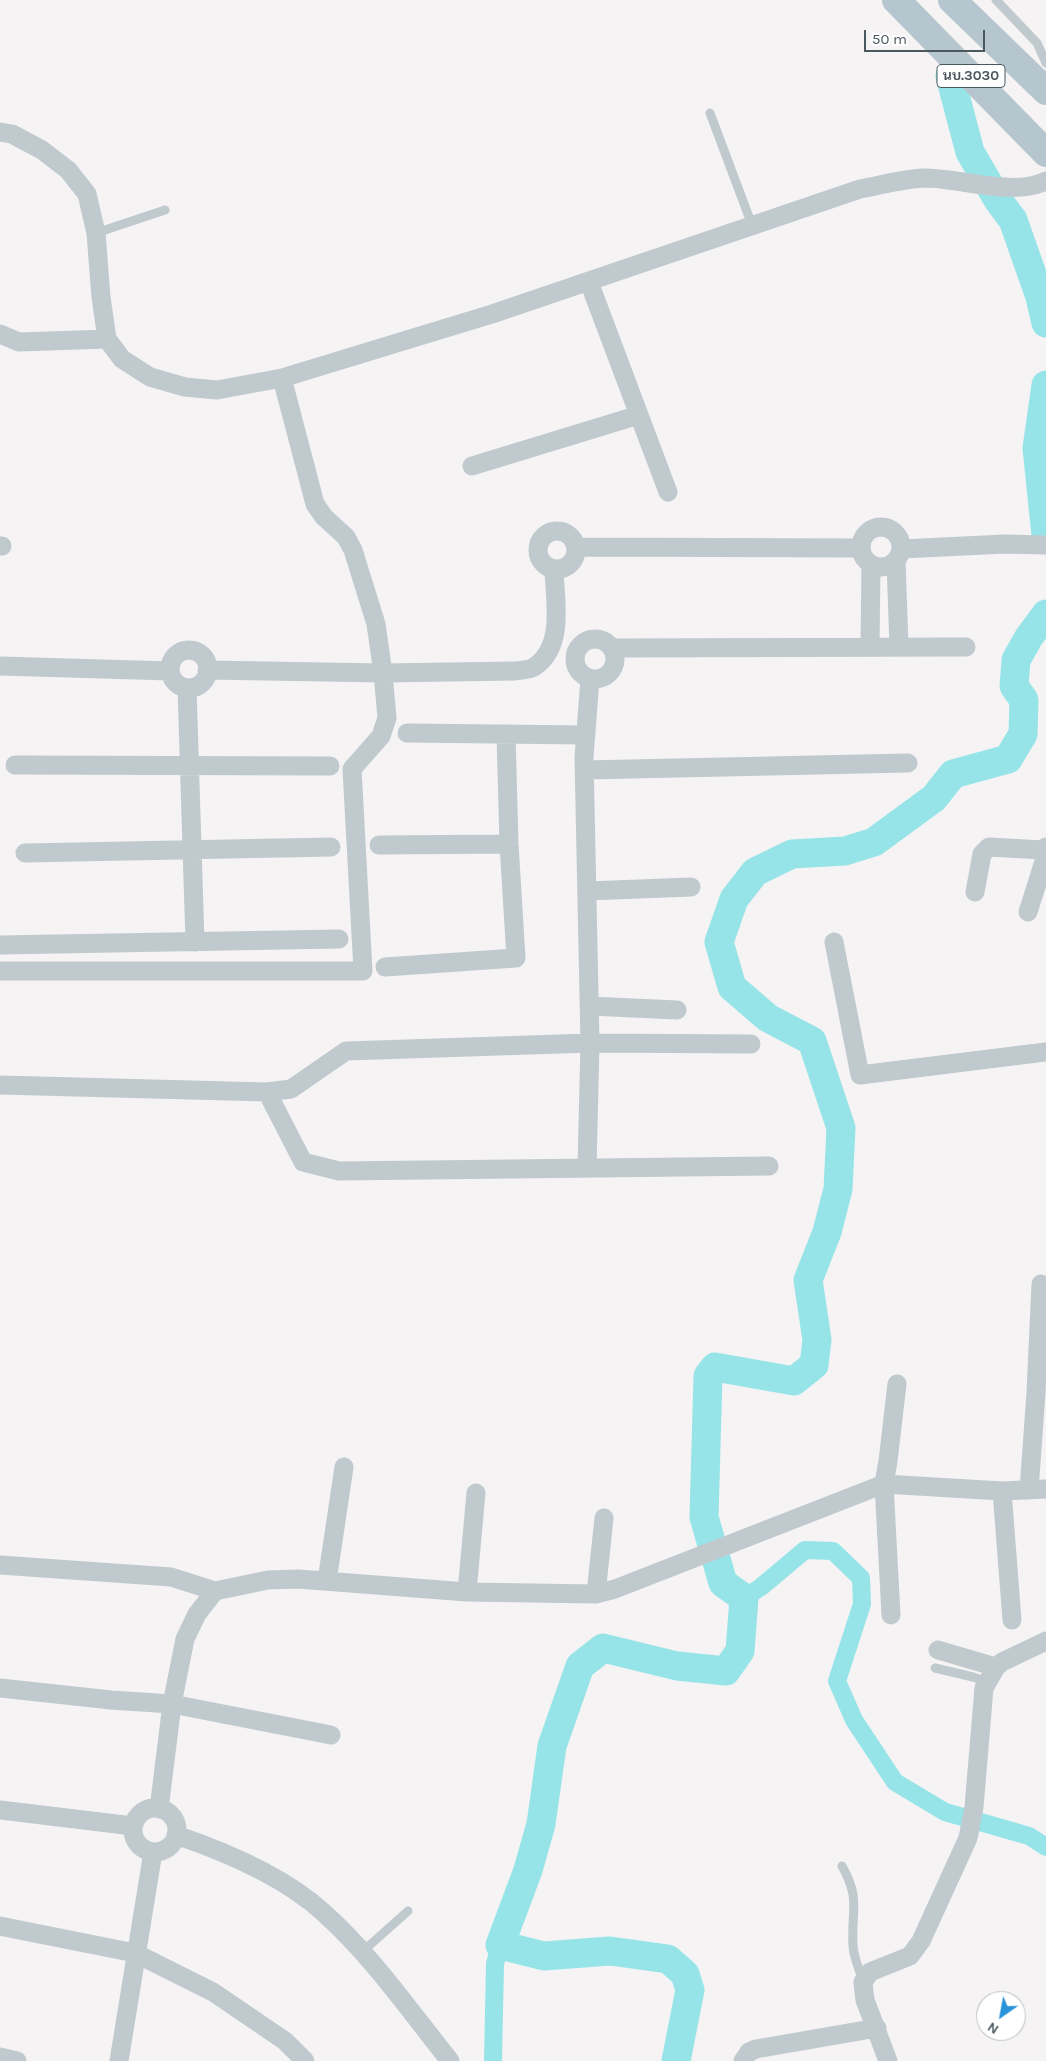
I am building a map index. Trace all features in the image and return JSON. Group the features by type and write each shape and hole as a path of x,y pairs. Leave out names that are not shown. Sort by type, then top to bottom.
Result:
{"main road":[{"name":"นบ.3030","path":"896,0 1046,153"},
{"path":"952,0 1046,91"}],"street":[{"path":"0,132 12,134 42,150 68,170 87,194 96,233 101,297 107,339 122,359 150,377 185,387 217,390 282,378 492,314 860,189 923,178 1010,187 1037,185 1046,181"},
{"path":"588,282 668,492"},
{"path":"0,334 19,342 107,339"},
{"path":"0,971 363,971 352,768 381,736 387,718 383,673 376,624 353,550 346,537 324,517 315,504 282,378"},
{"path":"472,466 639,415"},
{"path":"870,646 864,536 869,531 881,527 893,531 898,536 898,647"},
{"path":"552,531 559,531 570,536 576,547 571,564 560,570 548,568 539,558 537,552 541,539 552,531"},
{"path":"576,547 866,556 884,567 898,555 1005,544 1046,545"},
{"path":"207,670 383,673 516,671 533,668 544,658 552,646 556,631 554,570"},
{"path":"598,639 604,641 612,648 615,657 613,670 603,678 590,679 583,676 576,665 576,652 585,642 598,639"},
{"path":"612,648 966,647"},
{"path":"189,650 195,651 204,659 207,670 203,681 198,685 187,688 175,682 170,671 170,664 177,654 189,650"},
{"path":"0,666 170,671"},
{"path":"587,1168 590,1043 585,770 590,679"},
{"path":"187,688 195,942"},
{"path":"406,732 586,735"},
{"path":"385,966 516,958 509,844 506,734"},
{"path":"585,770 908,763"},
{"path":"15,765 330,766"},
{"path":"379,845 509,844"},
{"path":"974,892 982,854 989,846 1043,850 1046,848"},
{"path":"25,853 331,847"},
{"path":"1028,912 1046,855"},
{"path":"587,891 691,887"},
{"path":"0,945 339,938"},
{"path":"834,942 860,1075 1046,1052"},
{"path":"589,1006 677,1010"},
{"path":"0,1085 267,1092 291,1088 346,1051 590,1043 751,1044"},
{"path":"267,1092 303,1162 339,1171 769,1166"},
{"path":"0,1565 171,1577 216,1590 268,1580 327,1581 467,1592 596,1594 615,1589 884,1484 1002,1491 1037,1489 1036,1393 1040,1284"},
{"path":"891,1615 884,1484 897,1384"},
{"path":"327,1581 344,1467"},
{"path":"1002,1491 1012,1620"},
{"path":"467,1592 476,1493"},
{"path":"596,1594 604,1518"},
{"path":"159,1809 172,1704 185,1639 198,1614 216,1590"},
{"path":"888,2061 865,2000 863,1982 870,1972 910,1956 921,1941 968,1838 974,1806 982,1702 991,1674 1046,1641"},
{"path":"936,1659 991,1674"},
{"path":"0,1688 111,1700 172,1704 332,1736"},
{"path":"152,1809 159,1809 170,1816 176,1828 176,1835 174,1841 165,1850 153,1852 146,1850 135,1840 133,1826 140,1814 152,1809"},
{"path":"0,1810 133,1826"},
{"path":"176,1835 201,1843 277,1879 323,1912 362,1952 450,2061"},
{"path":"119,2061 135,1952 153,1852"},
{"path":"0,1926 135,1952 213,1992 286,2041 305,2061"},
{"path":"743,2061 749,2052 756,2048 876,2028"},
{"path":"0,2057 17,2061"}],"lane":[{"path":"996,0 1037,43 1046,63"},
{"path":"710,113 752,225"},
{"path":"96,233 165,210"},
{"path":"842,1866 850,1880 854,1894 853,1946 863,1982"},
{"path":"362,1952 408,1911"}],"waterway":[{"path":"950,76 970,152 998,200 1013,220 1040,297 1046,323"},
{"path":"1046,385 1037,448 1046,535"},
{"path":"676,2061 690,1990 685,1974 668,1959 610,1951 544,1956 500,1945 528,1870 541,1824 552,1746 580,1666 603,1648 677,1666 726,1671 740,1651 744,1598 723,1583 704,1517 708,1376 715,1367 794,1381 814,1365 817,1340 808,1280 827,1232 838,1189 841,1128 812,1041 768,1018 732,987 719,942 734,899 755,872 792,854 845,851 874,842 934,798 953,774 1008,759 1023,734 1024,700 1014,686 1016,660 1029,637 1046,614"},
{"path":"744,1598 761,1587 805,1550 833,1551 861,1578 862,1604 837,1681 854,1720 895,1782 945,1812 1029,1836 1046,1847"},
{"path":"493,2061 495,1964 500,1945"}]}
